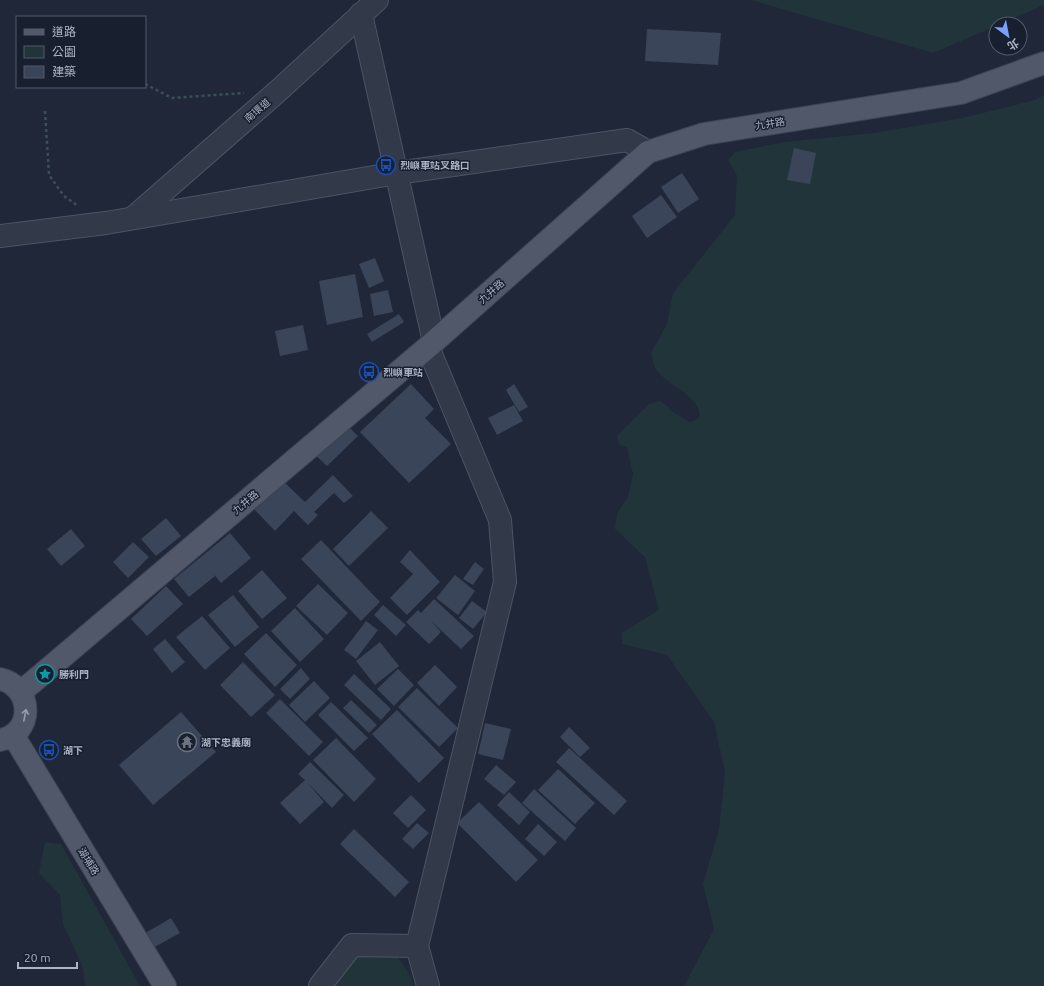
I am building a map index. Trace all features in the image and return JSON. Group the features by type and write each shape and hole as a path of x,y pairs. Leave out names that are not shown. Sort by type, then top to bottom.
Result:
{"main road":[{"name":"九井路","path":"21,692 431,345 648,152 704,134 961,93 1044,63"},
{"path":"0,679 15,685 21,692 25,701 26,716 20,729 6,738"},
{"name":"湖埔路","path":"6,738 165,986"}],"street":[{"name":"南環道","path":"134,217 278,91 377,0"},
{"path":"361,14 397,174 431,345 500,520 505,582 417,946 428,986"},
{"path":"0,236 106,223 134,217 397,174 627,140 648,152"},
{"path":"320,986 352,945 417,946"}],"path":[{"path":"146,85 172,98 278,91"},
{"path":"45,111 49,175 64,196 106,223"}],"green space":[{"path":"751,0 1044,0 1044,5 1019,16 988,16 988,29 933,53"},
{"path":"1044,95 1044,986 684,986 714,929 703,884 719,829 725,772 714,722 667,655 622,644 622,633 659,610 645,557 615,529 617,513 628,497 633,474 627,447 619,445 617,436 649,404 660,401 673,412 690,422 699,418 699,411 696,404 684,392 657,371 651,353 667,324 673,293 735,215 737,176 728,160 735,152 785,142 874,133 962,118 1035,100"},
{"path":"45,842 61,844 140,986 85,986 83,967 63,924 60,895 39,873"},
{"path":"362,946 394,951 412,979 414,986 319,986"}],"building":[{"path":"647,29 721,33 718,65 645,61"},
{"path":"794,148 816,153 810,184 787,180"},
{"path":"682,173 699,199 678,213 661,187"},
{"path":"661,195 677,217 647,238 632,216"},
{"path":"375,258 384,281 369,288 359,264"},
{"path":"355,274 363,317 327,325 319,281"},
{"path":"388,290 393,312 374,316 370,294"},
{"path":"399,314 404,322 372,342 367,334"},
{"path":"303,325 308,350 280,356 275,331"},
{"path":"411,384 434,409 425,418 451,444 409,483 360,432"},
{"path":"514,384 528,407 519,412 506,390"},
{"path":"514,405 523,421 497,435 488,418"},
{"path":"343,421 358,436 327,466 312,452"},
{"path":"333,475 353,496 344,503 334,493 314,512 318,515 308,525 294,511 275,531 254,509 283,481 305,502"},
{"path":"371,511 388,528 349,566 333,549"},
{"path":"166,518 181,536 156,556 141,539"},
{"path":"71,529 85,546 61,566 47,549"},
{"path":"230,533 251,558 221,583 212,572 215,576 189,597 174,579"},
{"path":"321,540 380,602 361,621 301,559"},
{"path":"133,542 149,557 128,578 113,562"},
{"path":"410,550 440,582 407,615 390,598 413,574 400,562"},
{"path":"475,562 484,569 473,585 463,579"},
{"path":"262,570 287,598 262,619 238,591"},
{"path":"455,575 475,591 458,615 436,598"},
{"path":"318,584 348,613 327,635 296,606"},
{"path":"166,586 183,604 147,636 131,619"},
{"path":"233,595 259,627 235,647 208,615"},
{"path":"434,599 474,636 461,649 431,621 441,632 429,644 406,622 418,610 421,613"},
{"path":"472,601 487,612 473,629 459,618"},
{"path":"383,605 406,625 396,636 374,615"},
{"path":"295,608 324,639 300,662 271,631"},
{"path":"202,616 230,648 205,670 176,637"},
{"path":"366,621 378,630 356,659 344,650"},
{"path":"266,633 297,665 275,687 244,654"},
{"path":"165,639 185,662 172,673 153,649"},
{"path":"380,642 399,666 375,685 356,661"},
{"path":"243,662 275,695 251,717 220,685"},
{"path":"435,665 457,687 439,706 417,683"},
{"path":"301,668 310,679 290,699 280,689"},
{"path":"398,669 414,685 394,706 377,689"},
{"path":"354,674 391,709 381,720 344,685"},
{"path":"314,681 330,698 305,722 289,705"},
{"path":"417,688 458,728 439,747 398,707"},
{"path":"280,699 323,742 309,756 266,713"},
{"path":"351,700 377,725 369,733 343,708"},
{"path":"331,702 368,738 354,751 318,715"},
{"path":"397,710 444,758 419,783 372,734"},
{"path":"181,712 216,752 153,805 119,765"},
{"path":"485,723 511,729 503,760 478,754"},
{"path":"569,727 590,748 580,757 560,737"},
{"path":"336,738 376,779 354,802 313,760"},
{"path":"569,748 627,801 614,815 556,762"},
{"path":"310,762 344,795 332,808 307,782 324,802 300,824 280,803 305,780 298,774"},
{"path":"496,765 516,782 504,795 484,779"},
{"path":"558,769 595,803 575,824 538,790"},
{"path":"534,789 576,828 565,841 522,803"},
{"path":"509,792 530,812 519,825 497,805"},
{"path":"411,795 426,810 408,828 393,813"},
{"path":"479,802 538,860 516,882 457,823"},
{"path":"417,823 429,833 413,849 402,839"},
{"path":"538,824 557,842 544,856 525,839"},
{"path":"354,829 409,882 395,897 340,844"},
{"path":"171,918 180,933 151,949 142,935"}],"place":[{"name":"烈嶼車站叉路口","path":"386,165"},
{"name":"烈嶼車站","path":"369,372"},
{"name":"勝利門","path":"45,674"},
{"name":"湖下忠義廟","path":"187,742"},
{"name":"湖下","path":"49,750"}]}
